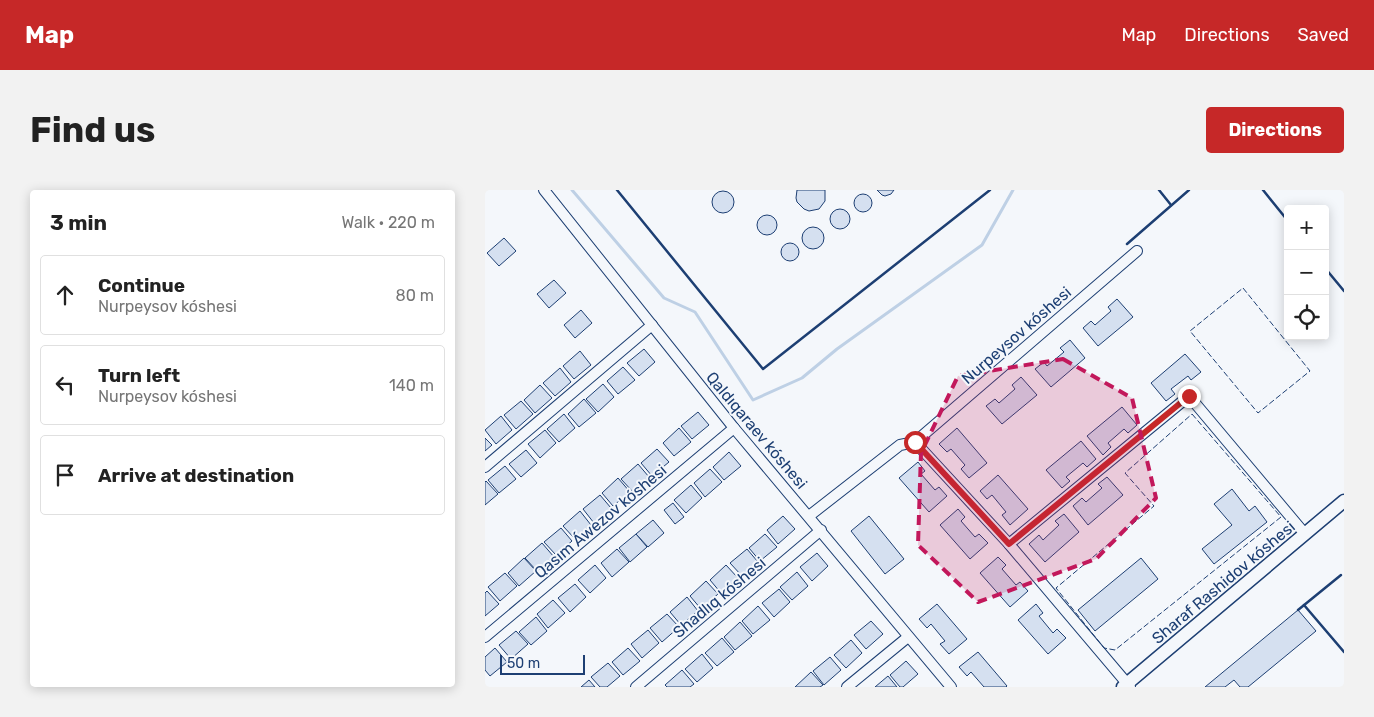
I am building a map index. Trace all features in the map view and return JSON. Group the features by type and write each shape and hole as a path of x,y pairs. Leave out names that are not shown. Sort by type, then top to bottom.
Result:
{"street":[{"name":"Qaldıqaraev kóshesi","path":"544,190 734,428 951,687"},
{"name":"Nurpeysov kóshesi","path":"809,516 900,445 915,442 1137,250"},
{"path":"485,467 653,325"},
{"path":"1009,544 1189,396 1305,534"},
{"name":"Qasım Áwezov kóshesi","path":"485,637 734,428"},
{"path":"915,442 1009,544 1127,686"},
{"name":"Sharaf Rashidov kóshesi","path":"1127,686 1344,501"},
{"name":"Shadlıq kóshesi","path":"636,687 821,530"},
{"path":"847,687 908,637"}],"highlighted area":[{"path":"1063,359 1132,398 1156,498 1096,559 978,602 918,545 921,453 958,376"}],"building":[{"path":"797,190 825,190 825,201 819,209 809,211 797,202"},
{"path":"877,190 894,190 891,194 885,196"},
{"path":"723,191 731,194 734,202 731,210 723,213 715,210 712,202 715,194"},
{"path":"863,194 869,197 872,203 869,209 863,212 857,209 854,203 857,197"},
{"path":"840,209 847,212 850,219 847,226 840,229 833,226 830,219 833,212"},
{"path":"767,215 774,218 777,225 774,232 767,235 760,232 757,225 760,218"},
{"path":"813,227 821,230 824,238 821,246 813,249 805,246 802,238 805,230"},
{"path":"504,238 516,251 499,266 487,253"},
{"path":"790,243 796,246 799,252 796,258 790,261 784,258 781,252 784,246"},
{"path":"554,280 566,293 549,308 537,294"},
{"path":"1117,299 1133,317 1098,346 1083,328 1091,321 1095,325 1111,311 1108,307"},
{"path":"581,310 592,323 575,338 564,325"},
{"path":"1070,340 1085,358 1051,387 1035,369 1044,362 1047,366 1064,352 1060,348"},
{"path":"644,349 655,362 639,376 627,363"},
{"path":"580,351 591,365 574,379 563,366"},
{"path":"1185,354 1201,372 1191,380 1188,376 1171,389 1175,394 1166,401 1151,383"},
{"path":"623,367 635,380 618,394 607,381"},
{"path":"560,368 571,382 555,396 543,383"},
{"path":"1021,377 1037,395 1002,424 986,406 995,399 999,403 1015,389 1012,385"},
{"path":"603,384 614,397 598,412 586,399"},
{"path":"540,385 552,398 535,413 524,400"},
{"path":"584,399 596,413 579,427 568,414"},
{"path":"521,401 533,414 516,429 504,415"},
{"path":"1122,407 1137,425 1128,433 1124,429 1108,443 1111,447 1103,455 1087,436"},
{"path":"698,412 709,425 692,439 681,426"},
{"path":"564,414 575,428 559,442 547,429"},
{"path":"501,416 512,430 496,444 485,430"},
{"path":"679,428 691,442 674,456 663,443"},
{"path":"957,428 987,463 969,478 961,469 965,465 951,449 947,452 939,444"},
{"path":"545,430 556,443 540,458 528,444"},
{"path":"485,438 492,445 485,451"},
{"path":"1081,441 1096,459 1087,467 1083,463 1066,477 1070,481 1062,488 1046,470"},
{"path":"657,449 669,462 652,476 641,463"},
{"path":"526,450 537,463 521,477 509,464"},
{"path":"729,452 741,466 724,480 713,467"},
{"path":"918,462 925,471 921,474 935,490 939,487 947,496 929,512 899,478"},
{"path":"638,464 649,477 633,492 621,479"},
{"path":"505,466 516,479 499,493 488,480"},
{"path":"710,469 722,482 705,497 694,483"},
{"path":"998,475 1028,509 1010,525 1002,515 1006,512 992,495 987,499 980,491"},
{"path":"1107,477 1123,495 1088,525 1073,506 1082,498 1086,502 1102,488 1098,484"},
{"path":"618,478 630,492 613,506 602,493"},
{"path":"485,482 498,494 485,505"},
{"path":"691,485 702,498 686,513 674,500"},
{"path":"1232,489 1249,511 1255,506 1267,522 1214,564 1202,549 1232,525 1214,504"},
{"path":"600,495 611,508 594,523 583,509"},
{"path":"673,503 684,517 675,524 664,510"},
{"path":"958,509 965,517 961,521 975,537 979,534 988,543 970,559 940,525"},
{"path":"580,511 591,525 575,539 563,526"},
{"path":"1064,514 1079,532 1045,562 1029,544 1039,535 1043,540 1059,525 1055,521"},
{"path":"783,516 795,529 778,544 767,530"},
{"path":"869,516 904,559 885,574 851,531"},
{"path":"653,520 664,533 648,547 636,534"},
{"path":"561,528 572,541 556,555 544,542"},
{"path":"636,534 647,547 630,562 619,548"},
{"path":"765,534 777,547 760,561 749,548"},
{"path":"542,543 554,557 537,571 525,558"},
{"path":"617,549 629,562 612,577 601,563"},
{"path":"747,549 758,562 742,576 730,563"},
{"path":"817,553 828,566 812,581 800,567"},
{"path":"998,557 1006,565 1002,569 1016,585 1020,582 1028,591 1010,607 980,573"},
{"path":"524,558 536,571 519,586 508,573"},
{"path":"1141,558 1158,579 1095,631 1078,610"},
{"path":"595,565 606,578 590,593 578,580"},
{"path":"726,565 738,578 721,593 710,580"},
{"path":"797,572 808,586 792,600 780,587"},
{"path":"505,573 517,586 500,601 488,587"},
{"path":"706,581 718,594 701,609 690,596"},
{"path":"575,584 586,597 570,612 558,598"},
{"path":"779,589 790,602 774,617 762,603"},
{"path":"487,591 499,604 485,616 485,593"},
{"path":"687,597 698,611 681,625 670,612"},
{"path":"553,600 565,613 548,628 537,614"},
{"path":"937,604 967,639 949,654 940,644 945,641 931,624 927,628 919,619"},
{"path":"1036,604 1043,613 1039,616 1053,633 1057,629 1066,638 1048,654 1018,620"},
{"path":"758,606 770,620 753,634 742,621"},
{"path":"1298,610 1316,631 1248,687 1240,687 1234,680 1225,687 1205,687"},
{"path":"667,614 679,627 662,642 650,628"},
{"path":"536,617 547,631 531,645 519,632"},
{"path":"871,621 883,634 866,649 854,635"},
{"path":"740,622 752,636 735,650 724,637"},
{"path":"648,630 659,643 642,658 631,644"},
{"path":"516,631 528,644 511,659 499,645"},
{"path":"722,638 734,652 717,666 705,653"},
{"path":"851,640 862,653 846,668 834,655"},
{"path":"495,648 507,662 490,676 485,670 485,657"},
{"path":"628,648 640,661 623,675 612,662"},
{"path":"978,652 1006,687 984,687 971,672 967,676 959,667"},
{"path":"702,654 713,668 697,682 685,669"},
{"path":"830,657 841,670 824,685 813,671"},
{"path":"906,661 918,674 903,687 900,687 890,675"},
{"path":"608,663 620,676 607,687 600,687 591,677"},
{"path":"682,670 694,684 690,687 667,687 665,685"},
{"path":"811,672 823,685 820,687 795,687"},
{"path":"888,676 897,687 875,687"},
{"path":"589,680 595,687 581,687"}],"waterway":[{"path":"572,190 664,298 695,312 753,400 802,378 837,349 982,245 1013,190"}],"fence":[{"path":"1243,288 1310,371 1258,413 1190,331 1243,288"},
{"path":"1192,414 1281,517 1115,650 1104,648 1056,588 1154,506 1125,473 1192,414"}],"wall":[{"path":"617,190 763,369 990,190"},
{"path":"1159,190 1171,205"},
{"path":"1127,244 1189,190"},
{"path":"1263,190 1284,216"},
{"path":"1329,273 1344,291"},
{"path":"1298,610 1341,575"},
{"path":"1304,605 1344,652"}],"route":[{"path":"915,442 1009,544 1189,396"}]}
